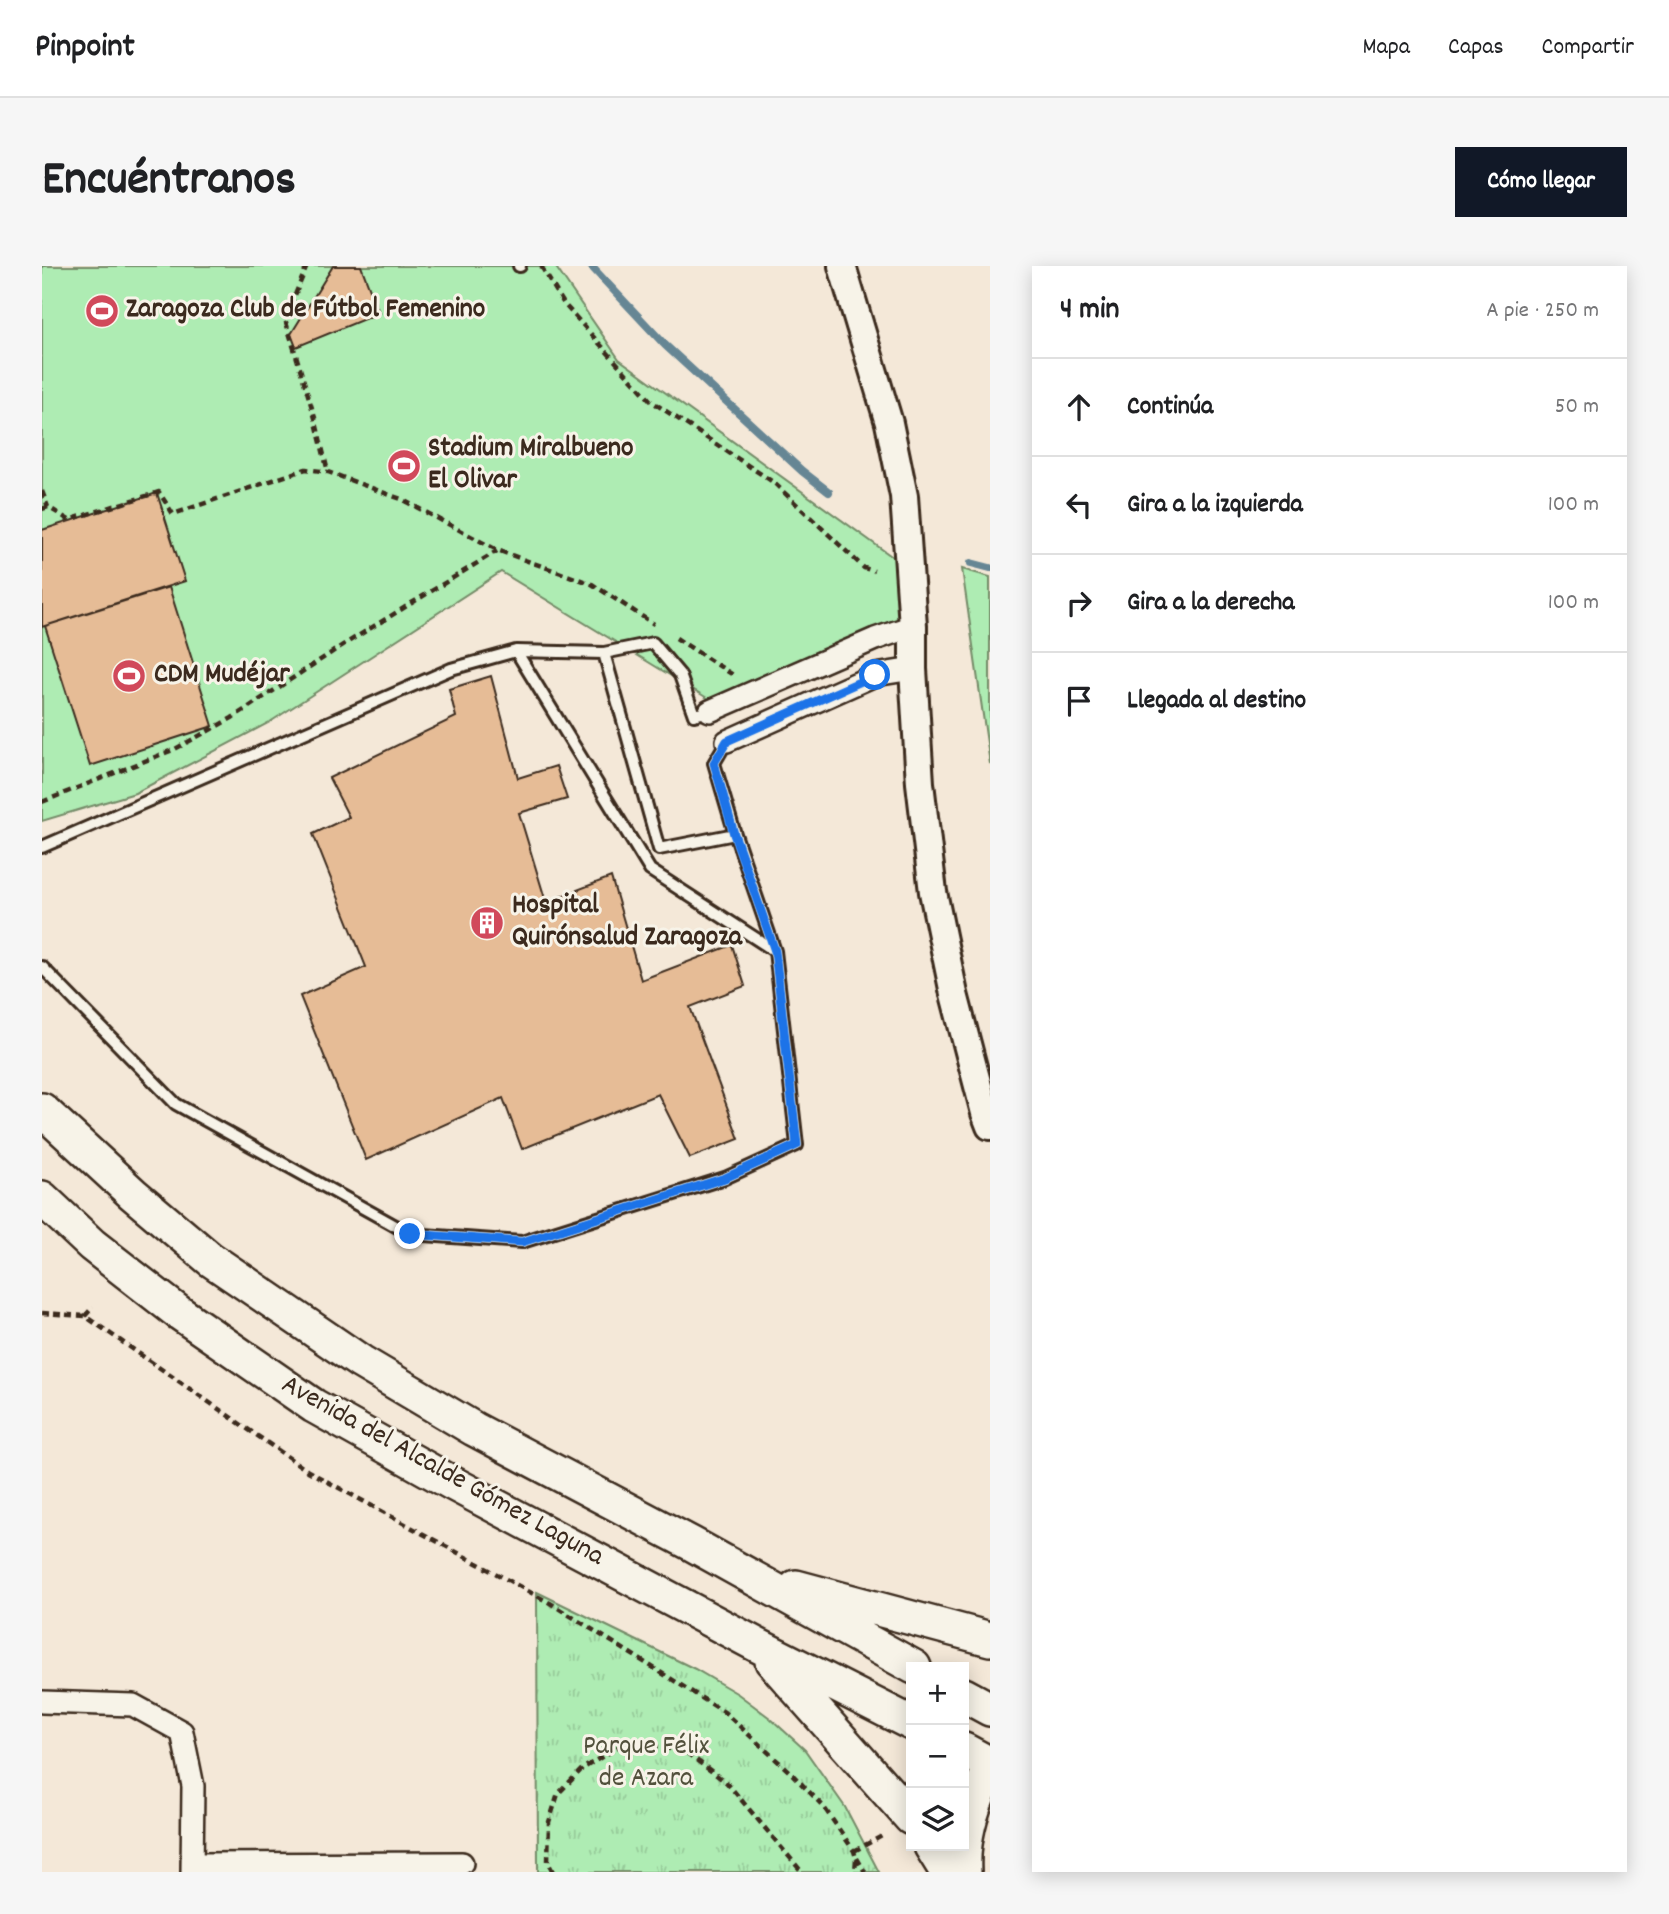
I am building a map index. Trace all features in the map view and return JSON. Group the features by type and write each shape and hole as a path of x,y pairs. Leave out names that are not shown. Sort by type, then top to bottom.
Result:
{"main road":[{"name":"Avenida del Alcalde Gómez Laguna","path":"42,1110 133,1194 210,1259 361,1362 474,1429 692,1544 906,1663"},
{"name":"Avenida del Alcalde Gómez Laguna","path":"42,1198 92,1245 178,1312 314,1406 452,1483 759,1646 906,1720"},
{"name":"Avenida del Alcalde Gómez Laguna","path":"692,1544 794,1586 990,1639"},
{"name":"Avenida del Alcalde Gómez Laguna","path":"759,1646 906,1812"},
{"path":"969,1698 990,1709"},
{"path":"969,1753 990,1764"},
{"path":"964,1872 968,1824 990,1770"},
{"path":"934,1851 947,1872"}],"street":[{"path":"842,266 889,423 904,496 920,783 933,892 954,994 988,1116"},
{"path":"710,711 913,625"},
{"path":"727,741 875,675 913,669"},
{"path":"42,1702 134,1705 181,1732 193,1786 192,1868 462,1863"}],"lane":[{"path":"42,847 451,669 516,651 604,653 653,643 680,675 694,715 710,711"},
{"path":"516,651 650,870 775,951"},
{"path":"604,653 659,849 734,834"},
{"path":"42,967 176,1104 410,1234 522,1242 725,1178 797,1145 775,951 734,834 714,763 727,741"}],"path":[{"path":"307,266 285,319 328,472"},
{"path":"541,266 564,304 651,401 773,482 864,568 874,572"},
{"path":"42,491 45,508 69,520 159,492 173,514 306,469 328,472 401,499 497,550 592,584 658,627"},
{"path":"42,802 175,750 232,718 343,645 497,550"},
{"path":"669,634 736,677"},
{"path":"85,1316 93,1307"},
{"path":"42,1313 85,1316 308,1471 550,1603 723,1712 823,1806 865,1872"},
{"path":"553,1872 548,1861 549,1822 558,1794 582,1769 623,1744 662,1747 687,1753 727,1783 802,1872"},
{"path":"854,1851 882,1836"},
{"path":"855,1872 856,1858"}],"green space":[{"name":"Stadium Miralbueno El Olivar","path":"42,266 555,266 619,359 923,579 923,620 717,704 501,572 270,722 135,793 42,821"},
{"path":"962,569 990,577 990,764"},
{"name":"Parque Félix de Azara","path":"537,1592 695,1669 738,1694 770,1718 805,1750 845,1807 879,1872 538,1872"}],"building":[{"path":"333,266 361,266 379,313 296,347 291,334"},
{"path":"157,493 185,581 42,627 42,530"},
{"name":"CDM Mudéjar","path":"169,587 213,726 90,766 45,626"},
{"name":"Hospital Quirónsalud Zaragoza","path":"491,676 518,778 556,766 567,799 519,813 546,902 611,877 641,980 732,945 745,986 690,1007 739,1139 690,1158 658,1094 522,1149 503,1098 366,1160 300,996 366,967 313,834 349,817 329,778 456,717 449,689"}],"waterway":[{"path":"591,266 665,345 802,471 829,492"},
{"path":"971,563 990,568"}],"place":[{"name":"Zaragoza Club de Fútbol Femenino","path":"102,311"},
{"name":"Stadium Miralbueno El Olivar","path":"404,466"},
{"name":"CDM Mudéjar","path":"129,676"},
{"name":"Hospital Quirónsalud Zaragoza","path":"487,923"}],"route":[{"path":"410,1234 522,1242 725,1178 797,1145 775,951 734,834 714,763 727,741 875,675"}]}
